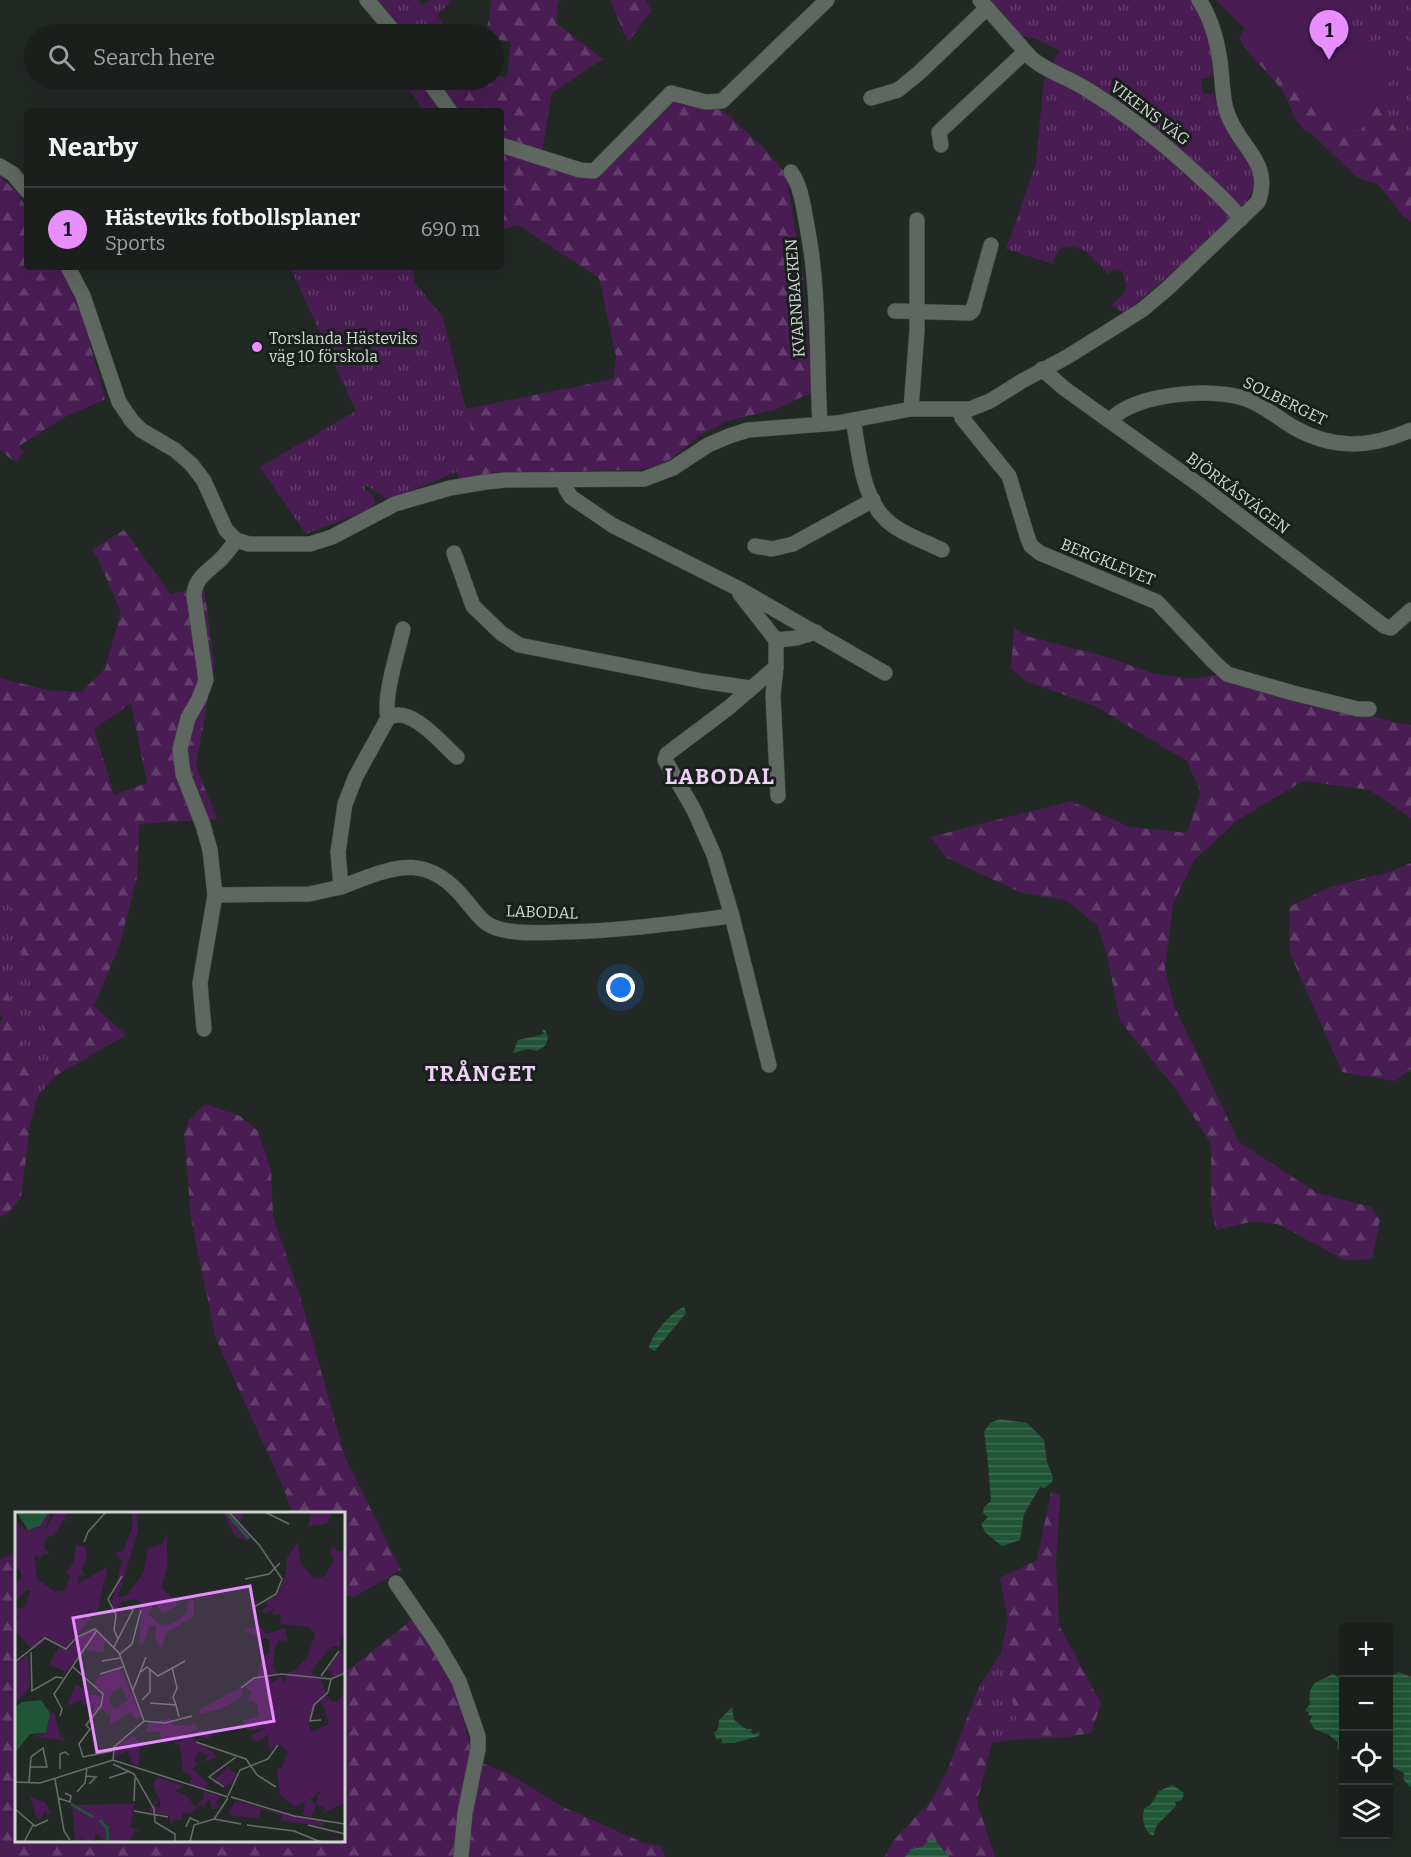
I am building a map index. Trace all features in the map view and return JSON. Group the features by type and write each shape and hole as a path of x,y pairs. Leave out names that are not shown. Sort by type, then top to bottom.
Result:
{"street":[{"path":"367,0 387,24"},
{"path":"504,146 580,170 594,171 671,93 706,102 722,101 827,0"},
{"path":"70,270 83,296 113,386 126,413 141,430 175,450 192,465 204,481 226,530 236,540 249,544 310,543 332,537 395,504 429,493 486,482 644,479 673,468 699,451 729,436 765,428 853,420 911,409 970,409 990,401 1142,310 1258,202 1263,182 1260,170 1227,114 1217,43 1204,7 1199,0"},
{"name":"VIKENS VÄG","path":"872,98 898,90 920,72 983,4 1038,64 1082,86 1170,149 1213,188 1241,219"},
{"path":"941,145 939,132 1025,52"},
{"path":"435,90 448,108"},
{"path":"0,166 13,174 24,186"},
{"name":"KVARNBACKEN","path":"791,172 802,199 811,246 818,314 820,424"},
{"path":"911,409 917,311 917,220"},
{"path":"895,311 970,313 974,310 991,245"},
{"name":"BJÖRKÅSVÄGEN","path":"1042,369 1065,389 1111,420 1384,626 1391,628 1411,610"},
{"name":"SOLBERGET","path":"1111,420 1117,413 1153,400 1214,393 1247,399 1305,433 1326,441 1352,445 1377,442 1411,430"},
{"name":"BERGKLEVET","path":"960,409 962,418 1009,476 1028,539 1031,546 1040,553 1157,602 1227,674 1293,693 1358,709 1369,709"},
{"path":"853,420 867,488 883,517 891,525 942,550"},
{"path":"564,480 566,489 572,497 604,520 635,538 741,590 885,674"},
{"path":"755,546 772,549 793,544 873,500"},
{"path":"204,1029 201,971 215,894 210,850 183,774 180,749 188,718 199,699 206,680 194,596 195,585 236,540"},
{"path":"454,553 473,606 501,633 519,645 702,681 750,688"},
{"path":"741,590 740,594 776,640 773,695 778,796"},
{"path":"388,718 386,712 389,692 403,629"},
{"path":"776,640 796,638 816,632"},
{"path":"769,1065 732,916 714,855 694,810 665,760 667,754 727,709 776,667"},
{"path":"341,887 338,852 345,804 356,776 388,718 393,715 409,716 457,757"},
{"name":"LABODAL","path":"215,894 309,894 341,887 389,870 410,866 423,869 450,883 490,927 512,932 595,932 732,916"},
{"path":"396,1583 437,1643 459,1681 478,1736 478,1749 465,1813 461,1857"}],"green space":[{"path":"374,0 419,0 422,5 430,0 452,0 437,15 444,24 393,24"},
{"path":"492,0 562,0 558,2 556,23 603,59 552,93 542,151 590,164 674,84 721,109 761,145 786,174 802,269 812,392 774,410 726,421 698,437 663,465 638,470 497,472 459,479 457,472 476,448 466,409 614,379 616,356 599,278 518,225 504,229 504,108 423,108 425,90 504,90 504,77 507,77 511,42 504,41 504,24 488,24"},
{"path":"610,0 646,0 651,11 628,42"},
{"path":"988,0 1191,0 1205,26 1211,46 1213,67 1212,76 1201,79 1203,94 1213,94 1224,122 1247,158 1255,176 1254,188 1244,206 1206,243 1124,314 1112,305 1121,297 1126,287 1122,271 1114,269 1108,274 1086,252 1074,247 1058,250 1053,264 1006,249 1036,164 1044,77 1060,51 1037,39 1020,36"},
{"path":"1216,0 1349,0 1344,22 1392,71 1388,88 1360,131 1342,126"},
{"path":"1349,0 1411,0 1411,153 1379,102 1388,88 1344,22"},
{"path":"1244,29 1360,131 1379,102 1411,153 1411,222 1402,215 1378,184 1358,178 1312,134 1300,126 1281,89 1248,52 1239,38"},
{"path":"407,90 425,90 423,108 421,108 411,92"},
{"path":"0,176 16,191 24,204 24,270 60,270 81,311 105,399 63,418 19,446 24,453 15,462 0,450"},
{"path":"291,270 413,270 414,281 443,318 476,448 457,472 390,499 366,485 364,489 373,496 375,503 366,511 306,534 260,467 356,411"},
{"path":"124,530 171,594 204,587 214,663 196,766 217,819 139,824 137,877 120,944 94,1006 126,1035 55,1076 0,867 0,678 47,690 81,692 105,669 121,612 92,550","holes":["131,703 147,783 114,795 94,729"]},
{"path":"1014,627 1026,636 1107,657 1155,674 1194,679 1222,674 1411,725 1411,818 1370,790 1303,781 1239,819 1194,860 1173,904 1165,969 1174,1006 1239,1142 1317,1193 1371,1207 1380,1219 1372,1259 1344,1260 1278,1224 1250,1222 1216,1230 1211,1205 1211,1144 1176,1089 1120,1021 1107,954 1097,925 1066,900 1022,893 947,858 930,837 1071,801 1130,827 1187,833 1201,793 1187,761 1095,706 1026,681 1011,668"},
{"path":"1411,863 1411,1069 1395,1081 1342,1072 1290,953 1289,907 1330,887 1390,872"},
{"path":"0,867 55,1076 38,1096 0,966"},
{"path":"0,966 38,1096 30,1124 21,1197 8,1213 0,1217 0,1022 3,1017 0,1015"},
{"path":"205,1104 240,1116 257,1130 271,1170 273,1216 301,1299 345,1457 401,1570 354,1597 345,1595 345,1512 292,1512 284,1489 216,1339 191,1218 184,1134 189,1120"},
{"path":"1051,1492 1060,1495 1056,1563 1059,1625 1101,1704 1091,1733 1021,1739 1001,1653 1008,1619 1000,1578 1037,1560"},
{"path":"15,1553 15,1842 345,1842 345,1670 413,1619 445,1667 458,1695 470,1747 482,1763 509,1774 563,1807 644,1843 661,1846 665,1857 0,1857 0,1560"},
{"path":"1001,1653 1021,1739 992,1743 978,1689"},
{"path":"978,1689 992,1743 977,1802 995,1857 949,1857 936,1841 911,1849 905,1857 884,1857 895,1839 933,1798 947,1771"}],"shaded area":[{"path":"542,1030 545,1030 548,1037 546,1045 537,1051 529,1049 513,1053 518,1040 541,1035 544,1033"},
{"path":"684,1307 686,1313 655,1351 649,1348 662,1324"},
{"path":"1000,1419 1027,1423 1044,1440 1047,1462 1053,1477 1052,1482 1045,1488 1040,1487 1024,1514 1020,1540 1002,1546 985,1532 981,1524 988,1517 983,1513 984,1507 991,1501 984,1432 990,1423"},
{"path":"1399,1672 1411,1677 1411,1788 1403,1779 1404,1773 1393,1767 1393,1675"},
{"path":"1333,1674 1338,1677 1339,1751 1338,1743 1329,1735 1314,1729 1310,1721 1312,1716 1305,1711 1310,1704 1310,1691 1314,1684"},
{"path":"732,1707 734,1720 746,1729 752,1729 753,1734 760,1732 759,1736 734,1743 722,1743 721,1738 717,1740 714,1733 718,1729 719,1720"},
{"path":"1173,1785 1184,1793 1182,1800 1175,1802 1176,1806 1157,1825 1153,1836 1144,1824 1144,1809 1151,1804 1159,1791"},
{"path":"930,1839 936,1841 949,1857 905,1857 911,1849 922,1847"}],"place":[{"name":"Hästeviks fotbollsplaner","path":"1329,60"},
{"name":"Torslanda Hästeviks väg 10 förskola","path":"257,347"}],"district":[{"name":"LABODAL","path":"720,776"},
{"name":"TRÅNGET","path":"481,1073"}]}
